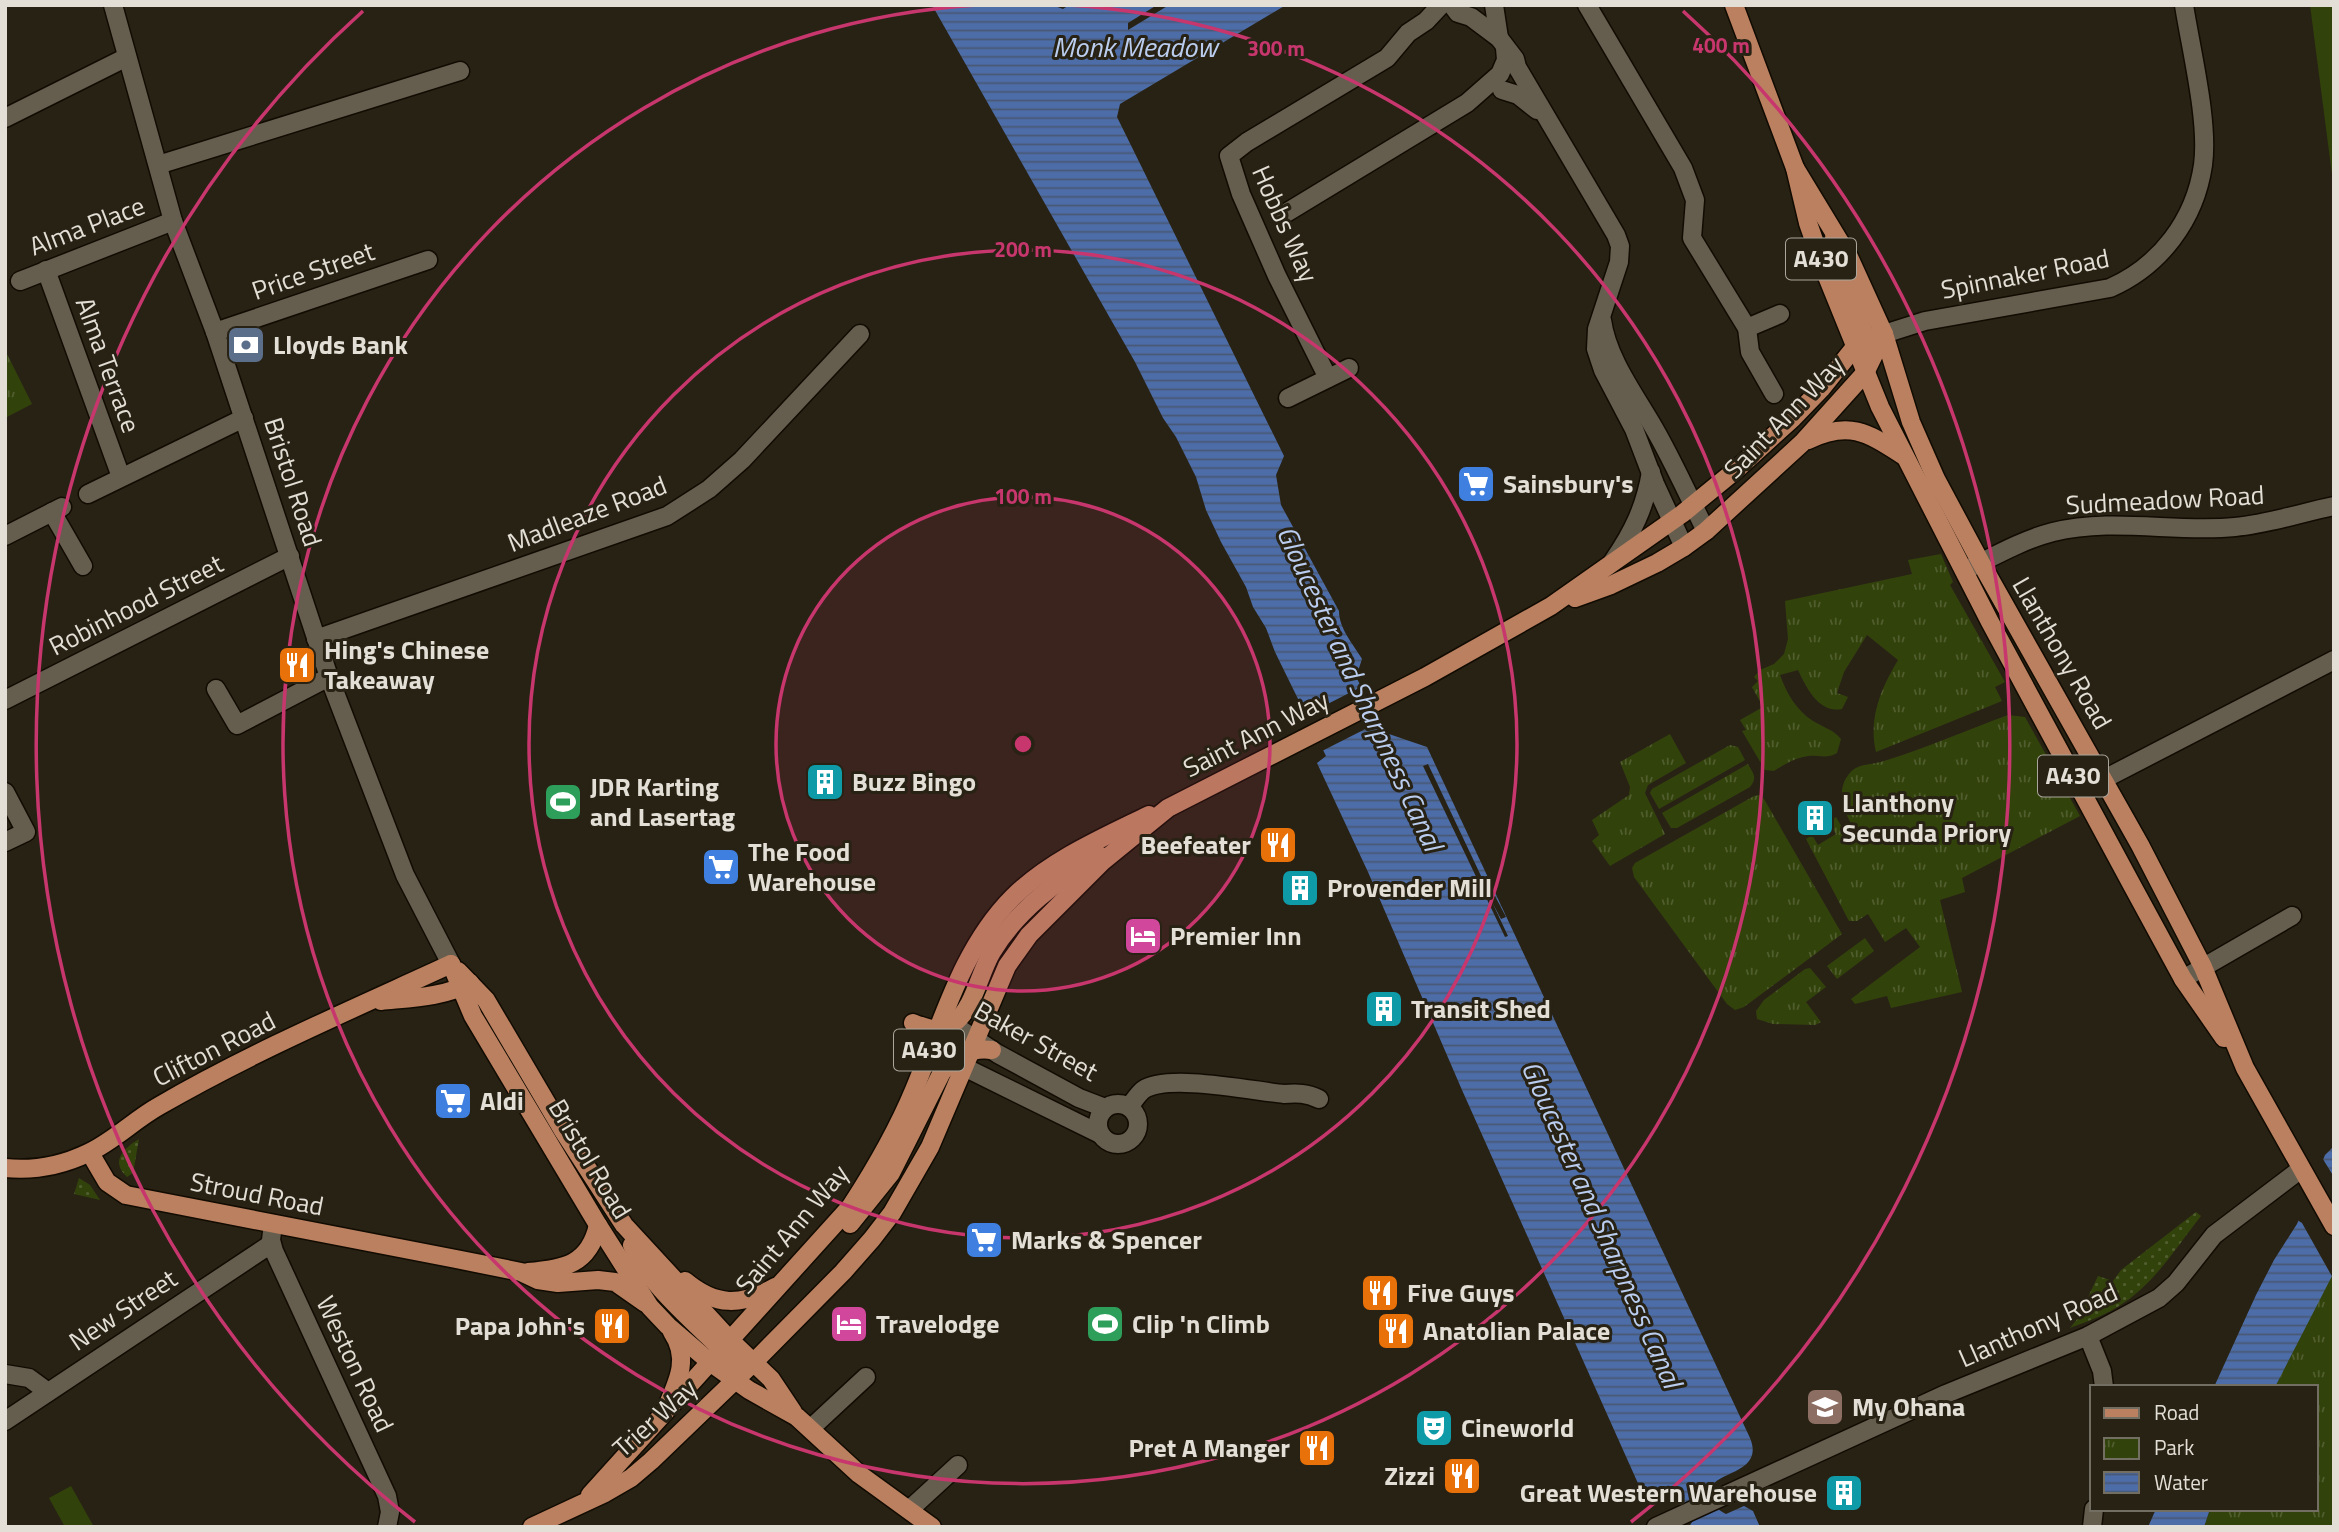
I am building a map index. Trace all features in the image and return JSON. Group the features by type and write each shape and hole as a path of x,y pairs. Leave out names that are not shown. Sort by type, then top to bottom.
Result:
{"main road":[{"name":"A430","path":"1734,5 1795,167 1808,223 1870,345 1865,373 1904,456"},
{"path":"1795,167 1849,257 1870,345"},
{"name":"Saint Ann Way","path":"754,1362 843,1272 892,1213 930,1147 959,1064 974,1045 1007,966 1030,935 1103,861 1168,808 1425,677 1551,606 1609,567 1737,469 1870,345"},
{"name":"Llanthony Road","path":"1870,345 1902,397 1920,445 1981,563 2104,779 2203,967 2245,1068"},
{"name":"Saint Ann Way","path":"1551,606 1634,575 1684,547 1706,531 1802,443 1865,373"},
{"path":"1802,443 1821,434 1852,429 1871,436 1904,456"},
{"name":"Llanthony Road","path":"1904,456 2183,979 2245,1068 2302,1171"},
{"name":"Saint Ann Way","path":"721,1351 851,1206 880,1163 979,939 1013,897 1033,880 1079,851 1162,808 1168,808"},
{"path":"913,1023 941,1029 969,1004 993,950 1031,904 1082,865 1144,828"},
{"name":"Bristol Road","path":"451,964 465,985 473,1016 650,1307 668,1326 721,1351"},
{"name":"Clifton Road","path":"90,1153 157,1107 367,1002 451,964"},
{"name":"Bristol Road","path":"465,985 486,1000 562,1129 628,1230"},
{"name":"Clifton Road","path":"367,1002 403,999 465,985"},
{"path":"628,1230 701,1293 731,1302 754,1298 774,1288 843,1231 884,1184 906,1148 942,1072 959,1064"},
{"path":"5,1168 41,1169 90,1153"},
{"name":"Stroud Road","path":"90,1153 107,1181 126,1195 521,1272 538,1280 558,1283 598,1280 615,1282 650,1307"},
{"name":"A430","path":"2302,1171 2334,1226"},
{"name":"Stroud Road","path":"521,1272 555,1268 579,1260 586,1254 598,1225"},
{"path":"628,1230 636,1256 659,1285 721,1351 736,1380 804,1423"},
{"path":"662,1416 681,1371 682,1357 668,1326"},
{"path":"721,1351 754,1362 771,1379 804,1423 859,1474 930,1526"},
{"name":"Trier Way","path":"583,1502 721,1351"},
{"name":"Trier Way","path":"532,1527 631,1478 754,1362"}],"street":[{"name":"Bristol Road","path":"113,5 173,220 215,331 328,677 405,875 451,964"},
{"name":"Hobbs Way","path":"1328,378 1277,276 1241,194 1229,156 1247,142 1387,58 1408,33 1426,22 1441,5"},
{"path":"1426,22 1463,13 1485,13 1493,5"},
{"path":"1281,216 1467,103 1500,74 1506,60 1493,5"},
{"path":"1587,5 1683,168 1695,200 1692,238 1747,328 1750,352 1774,394"},
{"name":"Spinnaker Road","path":"1870,345 1925,321 2110,288 2131,279 2164,251 2178,232 2193,200 2203,165 2203,125 2184,5"},
{"path":"1463,13 1502,43 1515,59 1545,117 1609,222 1619,246 1618,271 1595,338 1599,361 1634,429 1684,547"},
{"path":"5,118 127,58"},
{"path":"1467,103 1490,97 1502,90 1517,67"},
{"path":"158,165 460,71"},
{"path":"1502,90 1518,95 1545,117"},
{"name":"Alma Place","path":"20,281 173,220"},
{"name":"Price Street","path":"215,331 429,260"},
{"name":"Alma Terrace","path":"46,270 121,477"},
{"path":"1747,328 1780,314"},
{"path":"1602,320 1618,364 1663,444 1706,531"},
{"name":"Madleaze Road","path":"316,639 667,516 709,489 742,460 860,334"},
{"path":"1288,398 1349,368"},
{"path":"88,494 244,418"},
{"path":"1609,567 1636,525 1648,492 1651,471"},
{"name":"Sudmeadow Road","path":"1964,572 2039,536 2056,531 2107,526 2233,527 2278,520 2334,506"},
{"path":"5,536 57,510 83,566"},
{"name":"Robinhood Street","path":"5,700 290,556"},
{"path":"2081,791 2334,660"},
{"path":"216,689 237,725 328,677"},
{"path":"5,792 26,832 5,842"},
{"path":"2183,979 2292,916"},
{"name":"Baker Street","path":"941,1029 974,1045 992,1050 1079,1098 1105,1108"},
{"name":"Baker Street","path":"941,1029 959,1064 1100,1134"},
{"path":"1129,1107 1143,1090 1162,1083 1181,1082 1310,1095 1319,1099"},
{"path":"1115,1104 1129,1107 1134,1112 1138,1123 1137,1130 1128,1141 1122,1144 1111,1143 1100,1134 1097,1120 1105,1108 1115,1104"},
{"name":"Llanthony Road","path":"1658,1526 1946,1394 2088,1336 2159,1298 2176,1283 2214,1236 2302,1171"},
{"path":"271,1244 273,1224"},
{"name":"New Street","path":"5,1421 271,1244"},
{"name":"Weston Road","path":"271,1244 387,1496 390,1512 387,1527"},
{"path":"2088,1336 2102,1371 2104,1385"},
{"path":"5,1374 29,1378 48,1391"},
{"path":"804,1423 866,1377"},
{"path":"909,1510 958,1465"}],"green space":[{"path":"2310,5 2334,5 2334,190"},
{"path":"5,350 32,404 5,418"},
{"path":"1941,554 1953,582 1950,585 2005,682 1995,687 2002,701 1876,752 1875,716 1886,682 1898,660 1867,635 1844,672 1837,693 1848,697 1842,709 1827,707 1814,698 1798,670 1780,675 1797,707 1841,739 1837,753 1803,757 1774,771 1765,770 1742,731 1746,730 1740,720 1763,707 1752,687 1758,681 1754,677 1784,654 1788,639 1785,601 1912,574 1908,560"},
{"path":"2008,715 2025,717 2080,816 1962,878 1965,892 1940,900 1962,992 1891,1008 1887,996 1855,1004 1851,999 1920,947 1906,928 1885,942 1868,914 1857,921 1849,921 1806,839 1812,835 1818,845 1836,834 1829,822 1836,817 1843,829 1852,825 1846,813 1842,793 1845,780 1852,770 1900,756"},
{"path":"1670,734 1686,763 1648,785 1645,793 1665,834 1610,866 1592,841 1599,835 1592,820 1629,795 1630,787 1620,762"},
{"path":"1730,745 1738,747 1745,760 1659,809 1650,793 1652,789"},
{"path":"1748,764 1754,778 1750,787 1677,828 1671,828 1662,813"},
{"path":"1760,795 1842,934 1744,1007 1735,1010 1727,1004 1634,877 1632,868 1635,863"},
{"path":"1865,938 1874,951 1837,979 1827,966"},
{"path":"1810,968 1826,987 1806,1002 1821,1022 1815,1025 1773,1024 1757,1019 1756,1011 1764,1000"},
{"path":"139,1139 133,1173 127,1177 119,1166 119,1161 124,1151"},
{"path":"79,1178 90,1185 100,1200 74,1194"},
{"path":"2196,1212 2201,1216 2147,1284 2112,1310 2070,1328 2078,1318 2098,1276 2113,1281 2121,1270"},
{"path":"2334,1268 2334,1527 2204,1527 2209,1511 2318,1511 2318,1385 2276,1385"},
{"path":"71,1486 94,1527 65,1527 49,1498"}],"water":[{"path":"932,5 1052,5 1063,9 1069,5 1286,5 1120,104 1117,117 1284,456 1276,475 1281,505 1339,611 1344,630 1362,659 1356,677 1386,733 1427,747 1750,1438 1753,1451 1749,1461 1715,1483 1711,1489 1713,1502 1726,1514 1744,1506 1753,1511 1760,1527 1689,1527 1692,1522 1679,1495 1673,1493 1649,1502 1645,1499 1462,1090 1368,872 1317,763 1326,756 1266,628 1253,607 1246,587 1206,510 1196,477 1135,362"},
{"path":"2334,1146 2332,1276 2276,1385 2215,1385 2256,1295 2297,1224 2325,1155"},
{"path":"2155,1511 2209,1511 2204,1527 2148,1527"}],"pier":[{"path":"1157,5 1169,5 1128,30 1128,23"},
{"path":"1365,685 1383,720 1320,752 1304,716"},
{"path":"1428,764 1491,897 1495,896 1506,917 1501,919 1492,902 1508,936 1505,937 1423,766"},
{"path":"2321,1156 2334,1177 2334,1280 2302,1223 2296,1219"}],"place":[{"name":"Lloyds Bank","path":"246,345"},
{"name":"Sainsbury's","path":"1476,484"},
{"name":"Hing's Chinese Takeaway","path":"297,665"},
{"name":"Buzz Bingo","path":"825,782"},
{"name":"JDR Karting and Lasertag","path":"563,802"},
{"name":"Llanthony Secunda Priory","path":"1815,818"},
{"name":"Beefeater","path":"1278,845"},
{"name":"The Food Warehouse","path":"721,867"},
{"name":"Provender Mill","path":"1300,888"},
{"name":"Premier Inn","path":"1143,936"},
{"name":"Transit Shed","path":"1384,1009"},
{"name":"Aldi","path":"453,1101"},
{"name":"Marks & Spencer","path":"984,1240"},
{"name":"Five Guys","path":"1380,1293"},
{"name":"Travelodge","path":"849,1324"},
{"name":"Clip 'n Climb","path":"1105,1324"},
{"name":"Papa John's","path":"612,1326"},
{"name":"Anatolian Palace","path":"1396,1331"},
{"name":"My Ohana","path":"1825,1407"},
{"name":"Cineworld","path":"1434,1428"},
{"name":"Pret A Manger","path":"1317,1448"},
{"name":"Zizzi","path":"1462,1476"},
{"name":"Great Western Warehouse","path":"1844,1493"}],"water label":[{"name":"Monk Meadow","path":"1135,47"},
{"name":"Gloucester and Sharpness Canal","path":"1360,688"},
{"name":"Gloucester and Sharpness Canal","path":"1602,1224"}]}
